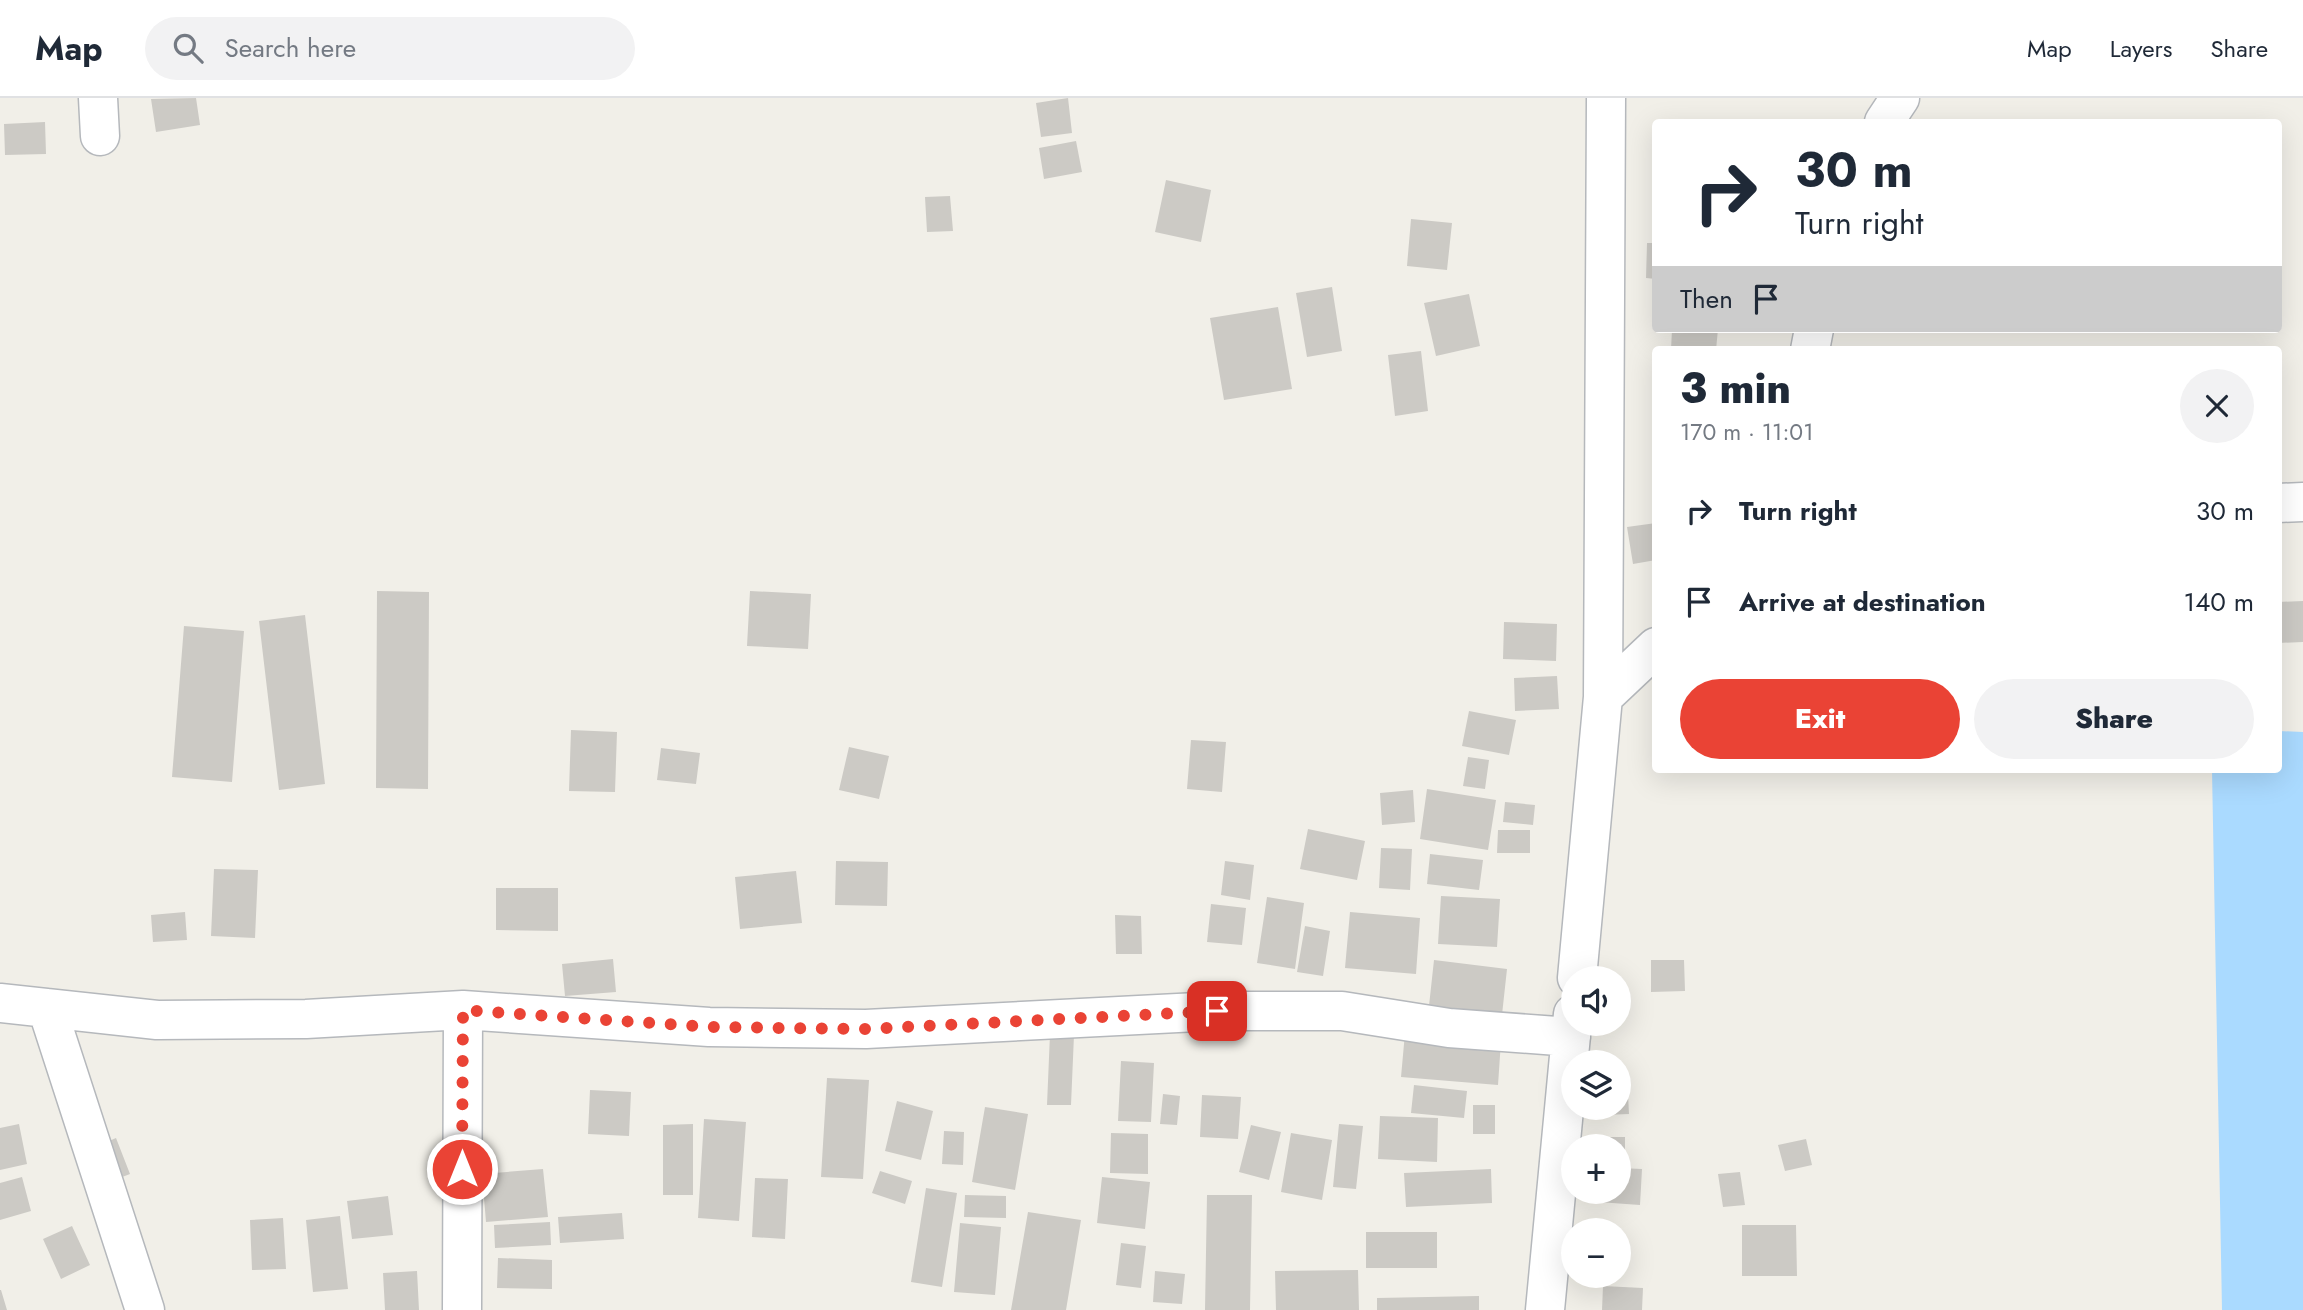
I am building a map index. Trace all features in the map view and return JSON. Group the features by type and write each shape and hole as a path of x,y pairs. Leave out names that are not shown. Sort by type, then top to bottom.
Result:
{"street":[{"path":"98,98 100,136"},
{"path":"1578,966 1603,697 1606,98"},
{"path":"1886,119 1900,98"},
{"path":"2282,503 2303,502"},
{"path":"1603,697 1652,651"},
{"path":"0,1003 157,1020 306,1019 463,1010 709,1027 866,1029 1217,1011 1342,1012 1449,1028 1561,1026"},
{"path":"47,1008 145,1310"},
{"path":"462,1310 463,1010"},
{"path":"1545,1310 1571,1036"}],"water":[{"path":"2282,731 2303,732 2303,1310 2222,1310 2212,773 2282,773"}],"building":[{"path":"196,98 200,125 156,132 151,99"},
{"path":"1068,98 1072,133 1041,137 1036,103"},
{"path":"45,122 46,154 5,155 4,124"},
{"path":"1076,141 1082,172 1044,179 1039,148"},
{"path":"1166,180 1211,190 1201,242 1155,232"},
{"path":"950,196 953,231 927,232 925,197"},
{"path":"1411,219 1452,223 1447,270 1407,266"},
{"path":"1647,243 1652,243 1652,279 1646,278"},
{"path":"1332,287 1342,351 1307,357 1296,293"},
{"path":"1469,294 1480,346 1436,356 1424,303"},
{"path":"1278,307 1292,389 1224,400 1210,318"},
{"path":"1672,333 1718,333 1716,346 1671,346"},
{"path":"1421,351 1428,411 1395,416 1388,355"},
{"path":"1652,524 1652,561 1633,564 1627,527"},
{"path":"377,591 429,592 428,789 376,788"},
{"path":"750,591 811,594 808,649 747,646"},
{"path":"2303,601 2303,642 2282,643 2282,602"},
{"path":"305,615 325,784 279,790 259,621"},
{"path":"1504,622 1557,624 1556,661 1503,659"},
{"path":"184,626 244,631 232,782 172,777"},
{"path":"1557,676 1559,709 1515,711 1514,678"},
{"path":"1469,711 1516,720 1509,755 1462,746"},
{"path":"571,730 617,732 615,792 569,791"},
{"path":"1191,740 1226,742 1222,792 1187,789"},
{"path":"849,747 889,756 879,799 839,790"},
{"path":"661,748 700,753 696,784 657,780"},
{"path":"1468,757 1489,760 1485,789 1463,786"},
{"path":"1427,789 1496,800 1488,850 1420,839"},
{"path":"1413,790 1415,822 1382,825 1380,793"},
{"path":"1505,802 1535,805 1533,825 1503,822"},
{"path":"1308,829 1365,841 1357,880 1300,869"},
{"path":"1498,830 1530,830 1530,853 1497,853"},
{"path":"1381,848 1412,849 1410,890 1379,888"},
{"path":"1430,854 1483,860 1479,890 1427,884"},
{"path":"836,861 888,862 887,906 835,905"},
{"path":"1225,861 1254,865 1250,900 1221,895"},
{"path":"214,869 258,870 255,938 211,936"},
{"path":"796,871 802,923 740,929 735,877"},
{"path":"496,888 558,888 558,931 496,930"},
{"path":"1441,896 1500,899 1497,947 1438,944"},
{"path":"1267,897 1304,903 1295,969 1257,963"},
{"path":"1211,904 1246,908 1242,945 1207,942"},
{"path":"185,912 187,940 153,942 151,915"},
{"path":"1350,912 1420,918 1416,974 1345,968"},
{"path":"1115,915 1141,916 1142,954 1116,954"},
{"path":"1305,926 1330,931 1323,976 1297,972"},
{"path":"613,959 616,992 565,996 562,964"},
{"path":"1434,960 1507,969 1501,1024 1428,1015"},
{"path":"1651,960 1684,960 1685,991 1651,992"},
{"path":"1405,1033 1501,1041 1498,1085 1401,1077"},
{"path":"1050,1034 1074,1035 1071,1105 1047,1105"},
{"path":"1121,1061 1154,1063 1151,1122 1118,1121"},
{"path":"827,1078 869,1080 863,1179 821,1177"},
{"path":"1414,1085 1467,1091 1464,1118 1411,1113"},
{"path":"590,1090 631,1092 629,1136 588,1134"},
{"path":"1163,1094 1180,1096 1177,1125 1160,1124"},
{"path":"1202,1095 1241,1097 1238,1139 1200,1137"},
{"path":"897,1101 933,1111 921,1160 885,1151"},
{"path":"1473,1105 1495,1105 1495,1134 1473,1134"},
{"path":"985,1107 1028,1114 1015,1190 972,1182"},
{"path":"1380,1116 1438,1118 1437,1162 1378,1159"},
{"path":"704,1119 746,1122 739,1221 698,1218"},
{"path":"19,1124 27,1164 0,1170 0,1128"},
{"path":"693,1124 693,1195 663,1195 663,1125"},
{"path":"1339,1124 1363,1126 1356,1189 1333,1187"},
{"path":"1251,1125 1281,1132 1269,1180 1239,1172"},
{"path":"944,1131 964,1132 963,1165 942,1164"},
{"path":"1111,1133 1148,1134 1148,1174 1110,1173"},
{"path":"1291,1133 1332,1140 1322,1200 1281,1192"},
{"path":"116,1138 130,1174 109,1182 95,1147"},
{"path":"1806,1139 1812,1165 1785,1171 1778,1145"},
{"path":"543,1169 548,1217 486,1222 482,1174"},
{"path":"1491,1169 1492,1203 1406,1207 1404,1173"},
{"path":"1631,1169 1642,1169 1640,1205 1626,1204 1631,1204"},
{"path":"880,1171 912,1181 905,1204 872,1193"},
{"path":"1740,1172 1745,1205 1723,1207 1718,1174"},
{"path":"22,1177 31,1211 0,1220 0,1183"},
{"path":"1102,1177 1150,1182 1145,1229 1097,1223"},
{"path":"755,1178 788,1179 785,1239 752,1237"},
{"path":"926,1188 957,1193 942,1287 911,1282"},
{"path":"965,1195 1006,1196 1006,1218 964,1217"},
{"path":"1207,1195 1252,1195 1250,1310 1205,1310"},
{"path":"388,1196 393,1235 352,1239 347,1201"},
{"path":"1028,1212 1081,1220 1066,1310 1011,1310"},
{"path":"622,1213 624,1239 560,1243 558,1217"},
{"path":"340,1216 348,1289 313,1292 306,1220"},
{"path":"283,1218 286,1269 252,1270 250,1220"},
{"path":"550,1222 551,1245 495,1248 494,1225"},
{"path":"960,1223 1001,1227 995,1295 954,1292"},
{"path":"1742,1225 1796,1225 1797,1276 1742,1276"},
{"path":"72,1226 90,1265 61,1279 43,1239"},
{"path":"1366,1232 1437,1232 1437,1268 1366,1268"},
{"path":"1121,1243 1146,1246 1141,1288 1116,1285"},
{"path":"498,1258 552,1260 552,1289 497,1288"},
{"path":"1358,1270 1359,1310 1276,1310 1275,1271"},
{"path":"417,1271 419,1310 385,1310 383,1273"},
{"path":"1155,1271 1185,1274 1182,1304 1153,1302"},
{"path":"1603,1288 1643,1288 1642,1310 1602,1310"},
{"path":"1,1290 7,1310 0,1310"},
{"path":"1479,1296 1479,1310 1377,1310 1377,1298"}],"route":[{"path":"462,1169 463,1010 709,1027 866,1029 1217,1011"}]}
